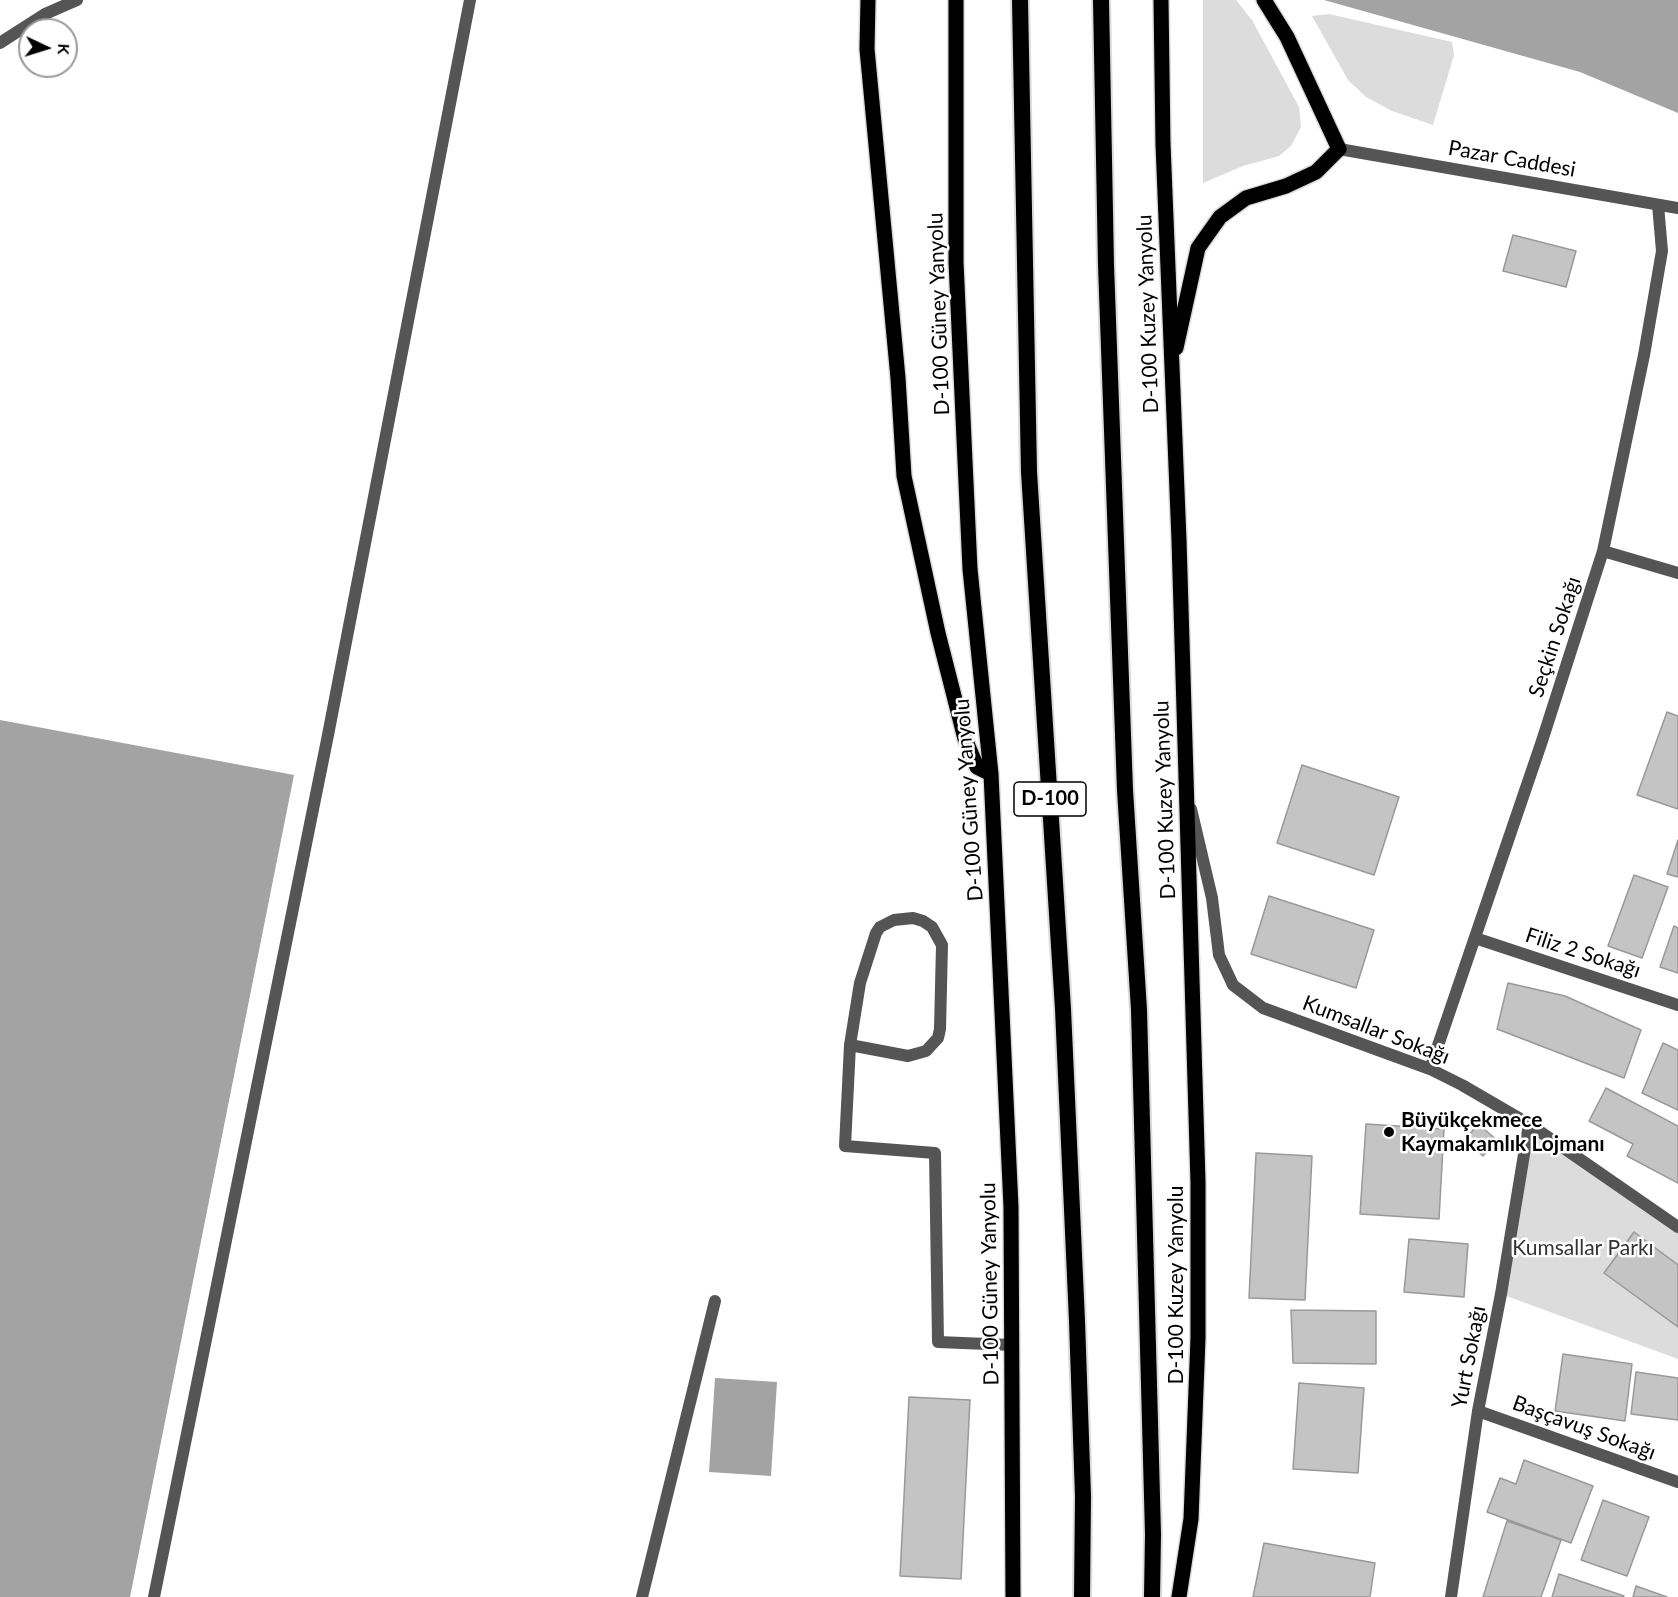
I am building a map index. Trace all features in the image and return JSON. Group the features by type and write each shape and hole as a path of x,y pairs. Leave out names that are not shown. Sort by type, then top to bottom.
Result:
{"highway":[{"name":"D-100","path":"1020,0 1029,471 1064,1021 1083,1496 1082,1597"},
{"path":"1101,0 1106,265 1125,790 1139,1010 1153,1534 1152,1597"}],"main road":[{"path":"868,0 867,49 898,378 904,476 938,633 965,739 977,767 991,774"},
{"name":"D-100 Güney Yanyolu","path":"956,0 957,262 964,449 970,569 991,774 1011,1207 1013,1597"},
{"name":"D-100 Kuzey Yanyolu","path":"1161,0 1163,144 1198,1182 1198,1338 1191,1519 1179,1597"},
{"path":"1172,370 1198,248 1220,217 1246,198 1286,186 1316,172 1339,149 1287,37 1264,0"}],"street":[{"path":"0,43 45,14 77,0"},
{"path":"154,1597 328,735 470,0"},
{"name":"Pazar Caddesi","path":"1339,149 1678,208"},
{"name":"Seçkin Sokağı","path":"1430,1069 1538,752 1603,551 1644,355 1662,251 1658,205"},
{"path":"1603,551 1678,573"},
{"name":"Kumsallar Sokağı","path":"1186,785 1212,898 1220,955 1233,985 1263,1008 1430,1069 1529,1124 1678,1227"},
{"path":"850,1045 908,1056 926,1052 938,1038 942,945 932,927 923,921 914,918 894,920 886,923 876,933 860,983 850,1045 845,1146 935,1153 938,1342 1012,1345"},
{"name":"Filiz 2 Sokağı","path":"1475,938 1678,1005"},
{"name":"Yurt Sokağı","path":"1451,1597 1478,1411 1501,1294 1529,1124"},
{"path":"642,1597 716,1301"},
{"name":"Başçavuş Sokağı","path":"1478,1411 1678,1482"}],"green space":[{"path":"1203,0 1236,0 1252,20 1299,107 1301,127 1291,146 1279,156 1243,166 1203,183"},
{"path":"1329,14 1452,42 1454,55 1433,125 1392,111 1366,97 1348,80 1312,16"},
{"name":"Kumsallar Parkı","path":"1529,1124 1678,1227 1678,1359 1501,1294"}],"shaded area":[{"path":"1324,0 1678,0 1678,113 1580,72"},
{"path":"0,720 294,775 130,1597 0,1597"},
{"path":"715,1378 777,1382 771,1476 709,1472"}],"building":[{"path":"1513,235 1576,251 1566,287 1503,271"},
{"path":"1667,712 1678,716 1678,809 1637,795"},
{"path":"1302,765 1399,797 1374,875 1277,843"},
{"path":"1678,840 1678,877 1667,874"},
{"path":"1634,875 1668,887 1642,958 1608,946"},
{"path":"1269,896 1374,930 1356,988 1251,954"},
{"path":"1674,926 1678,928 1678,973 1660,967"},
{"path":"1508,983 1565,996 1641,1030 1624,1078 1497,1029"},
{"path":"1663,1043 1678,1050 1678,1110 1642,1093"},
{"path":"1606,1088 1678,1126 1678,1183 1627,1156 1633,1144 1589,1121"},
{"name":"Büyükçekmece Kaymakamlık Lojmanı","path":"1366,1124 1444,1129 1439,1219 1360,1214"},
{"path":"1478,1124 1497,1140 1483,1156 1465,1140"},
{"path":"1256,1153 1312,1156 1305,1300 1249,1298"},
{"path":"1634,1232 1678,1265 1678,1327 1604,1273"},
{"path":"1409,1239 1468,1244 1464,1297 1404,1292"},
{"path":"1291,1310 1376,1311 1376,1364 1293,1363"},
{"path":"1563,1354 1632,1364 1625,1421 1555,1411"},
{"path":"1636,1372 1678,1378 1678,1420 1631,1414"},
{"path":"1299,1383 1364,1388 1358,1473 1293,1469"},
{"path":"909,1397 970,1400 961,1579 900,1576"},
{"path":"1524,1460 1593,1486 1571,1543 1487,1512 1500,1478 1516,1484"},
{"path":"1603,1500 1649,1517 1627,1576 1581,1560"},
{"path":"1507,1521 1561,1540 1541,1597 1483,1597"},
{"path":"1264,1543 1375,1563 1370,1597 1253,1597"},
{"path":"1559,1574 1624,1596 1552,1597"},
{"path":"1636,1586 1667,1597 1633,1597"}],"place":[{"name":"Büyükçekmece Kaymakamlık Lojmanı","path":"1389,1132"}]}
